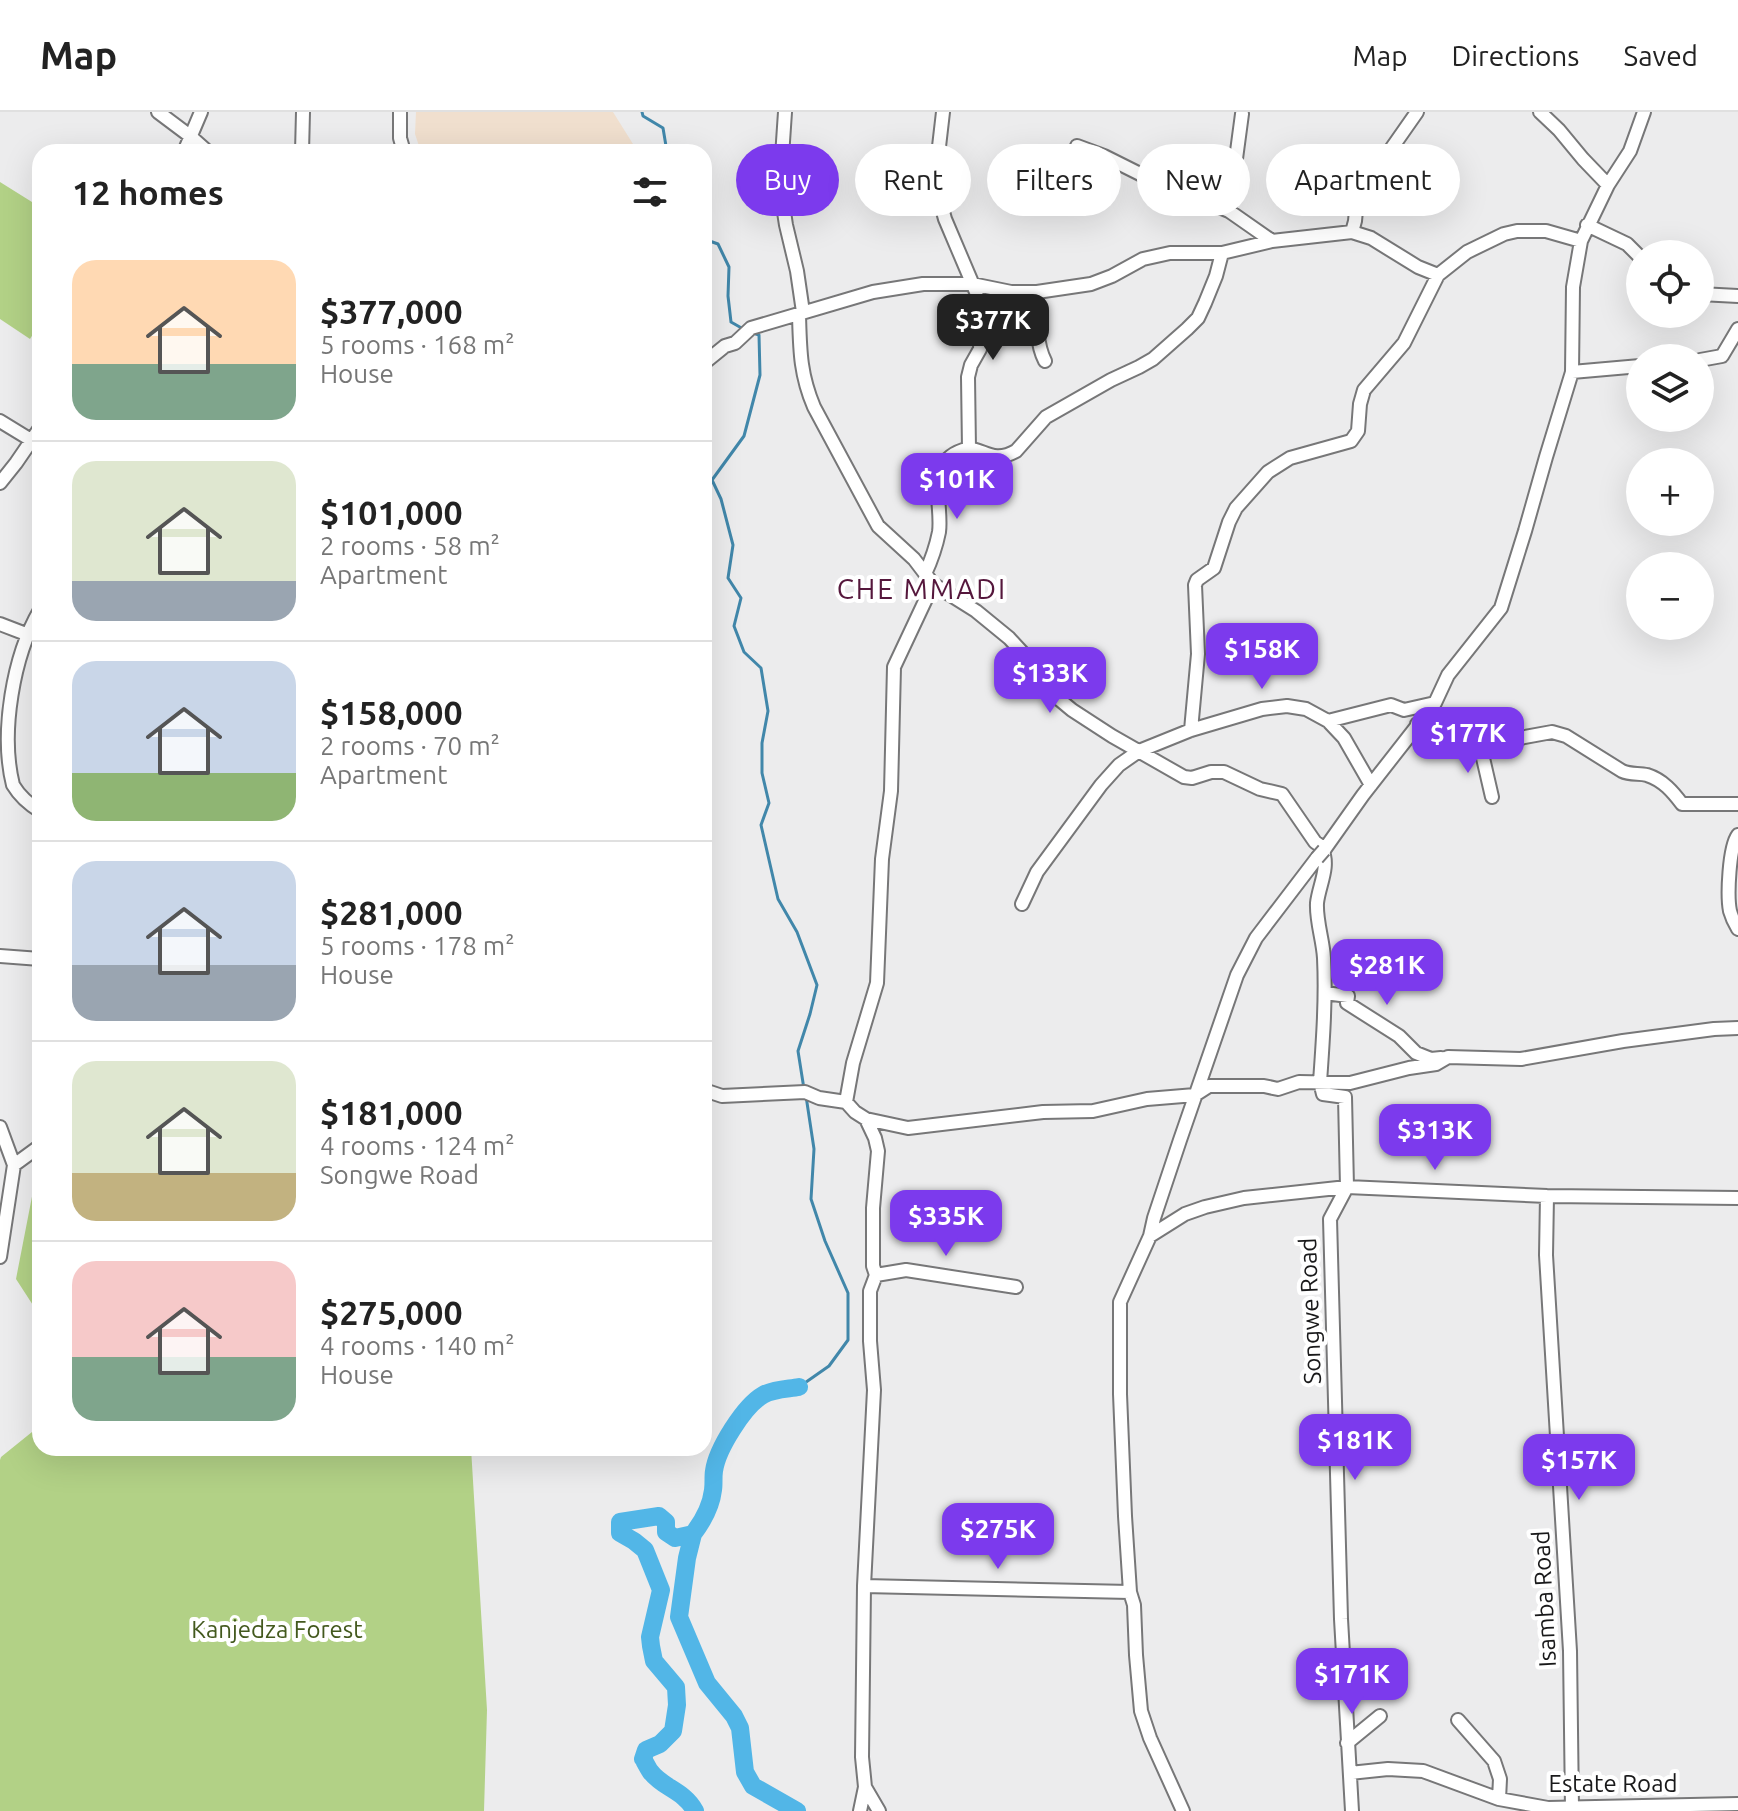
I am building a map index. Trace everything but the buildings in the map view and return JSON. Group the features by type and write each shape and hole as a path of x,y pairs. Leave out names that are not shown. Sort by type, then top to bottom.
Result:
{"street":[{"path":"158,112 199,144"},
{"path":"187,144 201,112"},
{"path":"302,144 303,112"},
{"path":"400,112 402,144"},
{"path":"785,112 780,186 799,278 800,363 805,387 878,526 911,555 929,579 1009,638 1033,664 1048,690 1072,710 1184,777 1224,772 1260,789 1282,794 1322,852"},
{"path":"943,112 937,190 945,219 972,284 981,318 981,346 968,377 969,449"},
{"path":"1352,232 1363,174 1389,152 1417,112"},
{"path":"1540,112 1608,185"},
{"path":"1183,1811 1141,1711 1125,1516 1120,1302 1150,1236 1237,975 1256,938 1435,703 1448,675 1501,608 1572,372 1573,287 1581,241 1608,185 1630,151 1644,112"},
{"path":"1238,144 1242,114"},
{"path":"1236,216 1272,241"},
{"path":"1587,225 1626,244"},
{"path":"1191,730 1198,654 1195,585 1214,568 1236,508 1268,472 1290,458 1356,437 1362,395 1404,343 1438,275 1467,252 1517,231 1546,231 1581,241"},
{"path":"712,357 725,346 735,343 751,328 873,292 923,284 972,284 1011,292 1037,292 1091,284 1150,256 1222,253 1272,241 1352,232 1371,238 1418,267 1438,275"},
{"path":"846,1102 853,1063 877,983 882,859 891,791 894,667 929,579 939,528 938,476 953,455 969,449 994,458 1012,454 1050,415 1153,359 1198,318 1222,253"},
{"path":"1037,292 1037,321 1045,361"},
{"path":"1714,295 1738,296"},
{"path":"1714,357 1722,356 1738,329"},
{"path":"1572,372 1626,367"},
{"path":"0,421 31,440 0,483"},
{"path":"0,624 26,634"},
{"path":"32,624 4,680 2,737 14,786 32,804"},
{"path":"1328,721 1391,705 1404,710 1435,703"},
{"path":"1022,904 1037,872 1119,765 1139,751 1191,730 1262,709 1287,706 1306,709 1328,721 1344,738 1371,785"},
{"path":"1417,724 1442,748 1460,749 1552,732 1566,736 1622,771 1645,774 1661,782 1682,804 1738,804"},
{"path":"1480,745 1492,797"},
{"path":"1738,835 1732,847 1729,901 1738,929"},
{"path":"1322,852 1322,849 1325,865 1317,903 1325,993 1320,1082 1323,1094 1345,1097 1347,1187"},
{"path":"0,956 32,958"},
{"path":"1325,993 1348,996 1347,1003 1399,1036 1416,1053 1431,1059 1521,1059 1623,1041 1738,1028"},
{"path":"712,1093 722,1096 805,1092 819,1098 846,1102 866,1119 908,1128 1043,1112 1093,1111 1147,1099 1195,1095 1209,1086 1278,1089 1299,1082 1350,1083 1436,1064 1448,1057"},
{"path":"860,1811 865,1787 862,1757 864,1586 874,1390 870,1291 876,1275 873,1266 873,1208 878,1151 866,1119"},
{"path":"0,1127 14,1165 0,1257"},
{"path":"14,1165 32,1152"},
{"path":"1150,1236 1185,1214 1205,1207 1244,1198 1347,1187 1547,1196 1738,1198"},
{"name":"Songwe Road","path":"1347,1187 1330,1219 1341,1603 1352,1811"},
{"name":"Isamba Road","path":"1547,1196 1546,1255 1570,1651 1572,1808"},
{"path":"876,1275 906,1270 1016,1287"},
{"path":"864,1586 1130,1592"},
{"path":"1347,1743 1380,1716"},
{"path":"1458,1720 1494,1761 1500,1779 1499,1799"},
{"name":"Estate Road","path":"1350,1773 1388,1769 1423,1771 1499,1799 1548,1808 1738,1804"},
{"path":"865,1787 879,1811"}],"shaded area":[{"path":"416,112 613,112 633,144 418,144 415,134"}],"green space":[{"path":"0,182 32,202 32,336 30,339 0,319"},
{"path":"32,1197 32,1304 16,1279"},
{"name":"Kanjedza Forest","path":"32,1432 32,1456 471,1456 487,1710 484,1811 0,1811 1,1457"}],"waterway":[{"path":"642,112 643,116 663,128 666,144"},
{"path":"712,242 718,244 729,267 731,322 745,330"},
{"path":"753,333 759,335 760,375 744,436 712,480 721,499 733,545 728,578 741,598 734,626 744,652 761,668 768,711 762,743 762,773 769,803 761,825 778,899 797,932 817,985 798,1051 804,1089"},
{"path":"799,1387 829,1366 848,1340 848,1293 811,1199 814,1149 806,1096"},
{"path":"695,1811 685,1798 655,1777 643,1759 646,1750 660,1744 673,1731 676,1687 654,1661 651,1646 650,1637 661,1590 645,1550 620,1533 620,1522 659,1516 666,1522 666,1532 675,1538 693,1534 710,1502 720,1451 740,1418 763,1395 799,1387"},
{"path":"693,1534 679,1617 707,1683 740,1728 745,1772 753,1786 797,1811"}],"district":[{"name":"CHE MMADI","path":"922,588"}]}
